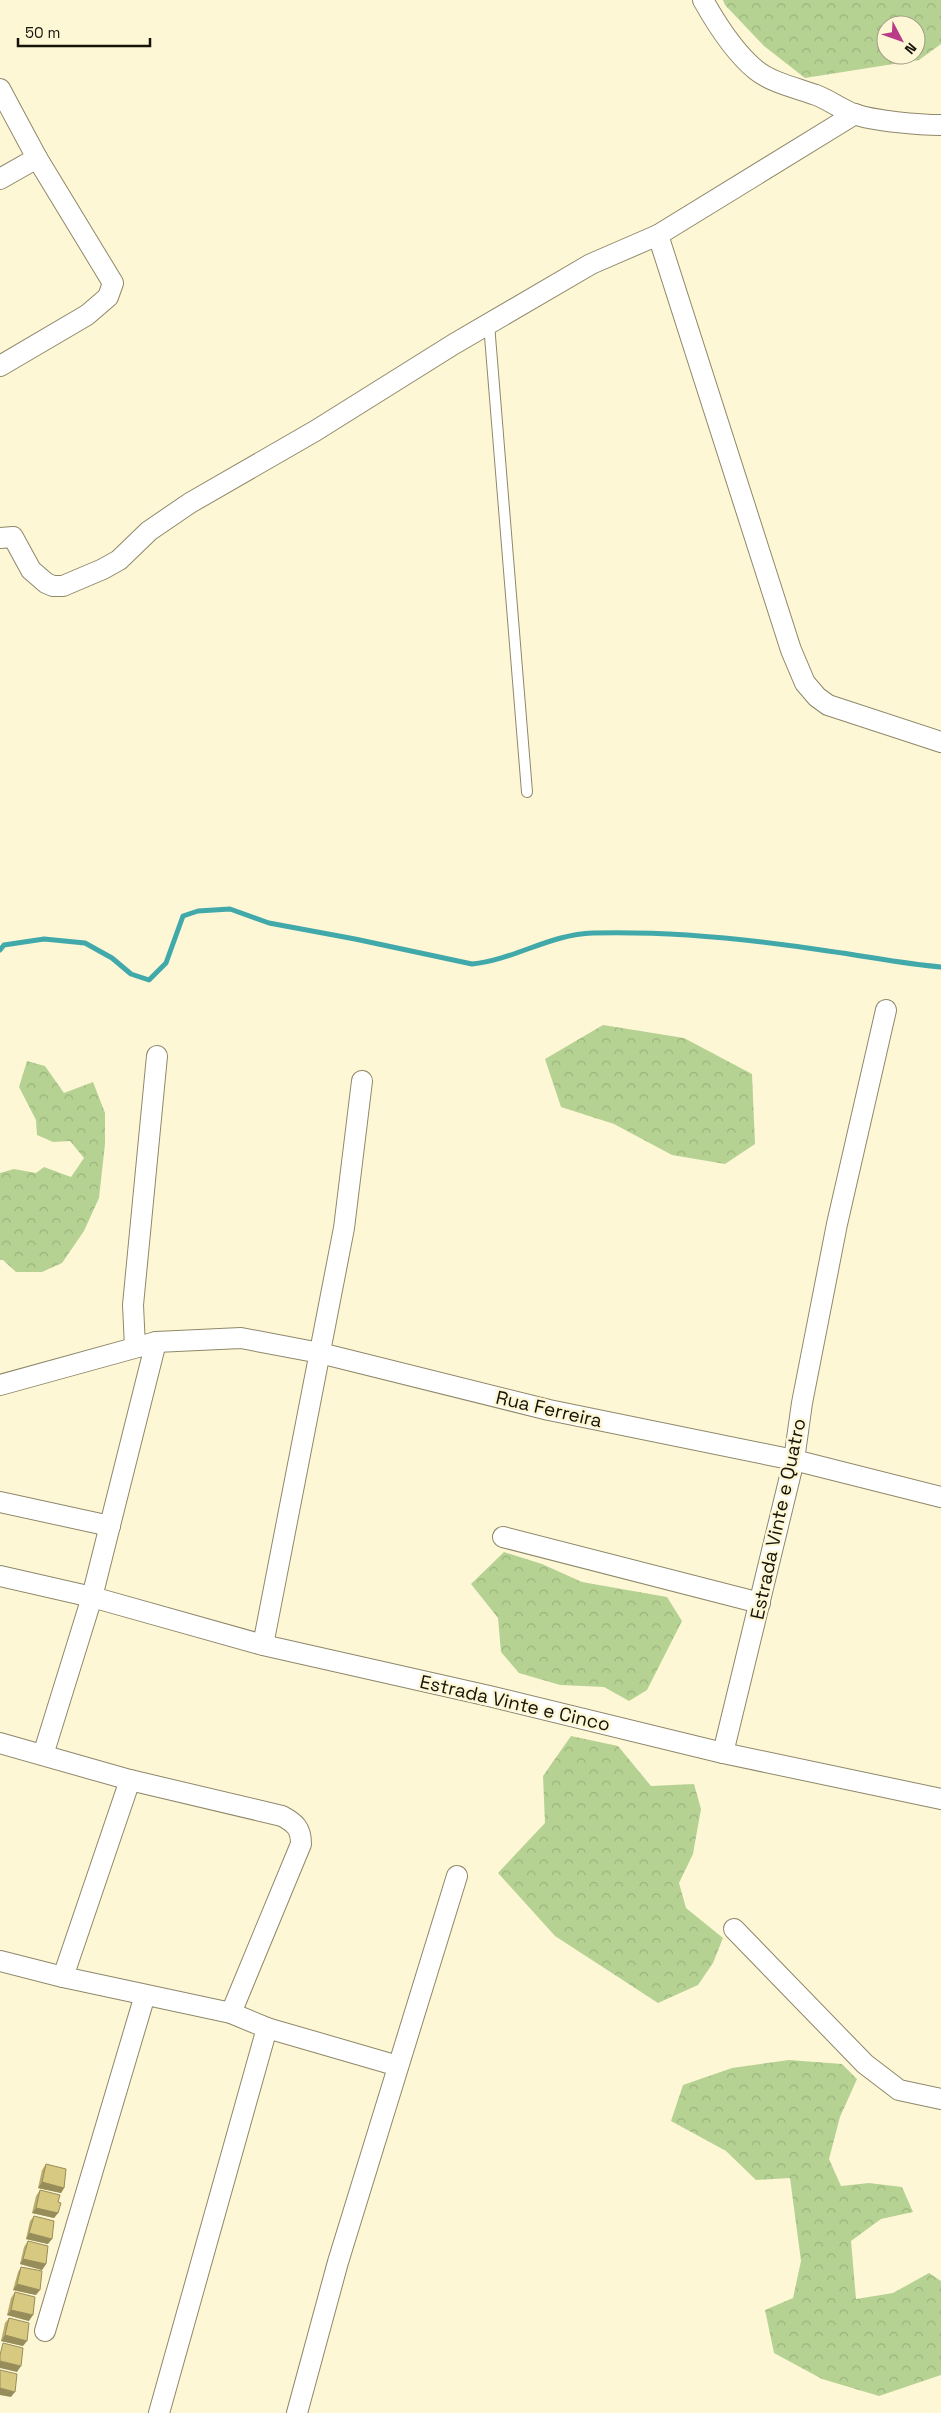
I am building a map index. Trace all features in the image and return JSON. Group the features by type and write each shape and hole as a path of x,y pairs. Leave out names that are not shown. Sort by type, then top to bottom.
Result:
{"street":[{"path":"703,0 737,51 758,72 781,83 819,96 855,114 920,125 941,124"},
{"path":"0,89 37,158 113,283 108,297 86,315 0,366"},
{"path":"0,538 14,537 31,570 46,584 63,586 103,569 124,555 149,531 190,502 315,431 488,324 591,264 658,235 855,114"},
{"path":"0,179 37,158"},
{"path":"658,235 752,532 791,650 805,682 817,697 828,705 941,742"},
{"name":"Estrada Vinte e Quatro","path":"723,1753 794,1460 802,1402 837,1224 860,1133 886,1010"},
{"path":"135,1347 133,1305 157,1056"},
{"path":"263,1645 344,1228 362,1082"},
{"name":"Rua Ferreira","path":"0,1385 156,1342 241,1338 320,1353 549,1410 794,1460 941,1497"},
{"path":"43,1755 92,1597 156,1342"},
{"path":"0,1502 110,1526"},
{"path":"503,1538 760,1603"},
{"name":"Estrada Vinte e Cinco","path":"0,1576 92,1597 263,1645 489,1696 723,1753 941,1799"},
{"path":"0,1743 130,1780 282,1816 295,1823 301,1833 301,1844 231,2013"},
{"path":"63,1977 130,1780"},
{"path":"297,2413 338,2262 457,1876"},
{"path":"734,1929 865,2064 899,2090 941,2100"},
{"path":"0,1961 63,1977 231,2013 267,2028 398,2066"},
{"path":"46,2331 145,1995"},
{"path":"159,2413 267,2028"}],"lane":[{"path":"488,324 527,792"}],"green space":[{"path":"723,0 941,0 941,44 926,55 926,15 876,15 876,65 887,65 805,78 764,46 725,5"},
{"path":"603,1025 684,1038 752,1074 755,1144 725,1164 672,1155 614,1124 561,1107 545,1059"},
{"path":"27,1061 45,1066 64,1093 93,1082 105,1113 105,1144 99,1198 84,1231 62,1263 42,1272 16,1272 3,1260 0,1260 0,1173 14,1169 36,1173 44,1167 71,1177 84,1158 70,1141 53,1142 37,1135 36,1120 19,1087"},
{"path":"504,1552 542,1564 582,1582 667,1597 682,1621 647,1690 629,1701 604,1687 560,1685 519,1673 501,1652 498,1618 471,1584"},
{"path":"571,1736 618,1746 651,1786 694,1784 701,1809 693,1854 679,1883 686,1908 723,1938 713,1963 698,1985 658,2003 555,1936 498,1873 545,1823 543,1776"},
{"path":"789,2060 842,2064 857,2079 840,2117 829,2159 841,2186 869,2183 902,2187 913,2212 881,2219 851,2241 856,2299 893,2293 929,2273 941,2281 941,2375 879,2396 822,2379 774,2353 765,2310 793,2298 801,2261 790,2178 756,2180 726,2151 671,2121 683,2085 732,2068"}],"building":[{"path":"46,2164 66,2169 64,2188 42,2182"},
{"path":"40,2190 60,2195 58,2202 61,2203 58,2213 36,2208"},
{"path":"34,2216 54,2221 52,2239 29,2233"},
{"path":"28,2241 48,2246 46,2264 23,2259"},
{"path":"21,2267 42,2271 40,2290 17,2284"},
{"path":"15,2292 35,2297 33,2315 11,2310"},
{"path":"9,2318 29,2323 27,2341 5,2335"},
{"path":"3,2343 23,2348 21,2366 0,2361"},
{"path":"0,2370 17,2374 15,2392 0,2388"}],"waterway":[{"path":"0,950 4,945 44,939 85,943 112,958 131,974 149,980 166,963 183,916 198,911 230,909 269,923 472,964 503,958 547,942 577,934 652,933 740,940 941,967"}]}
